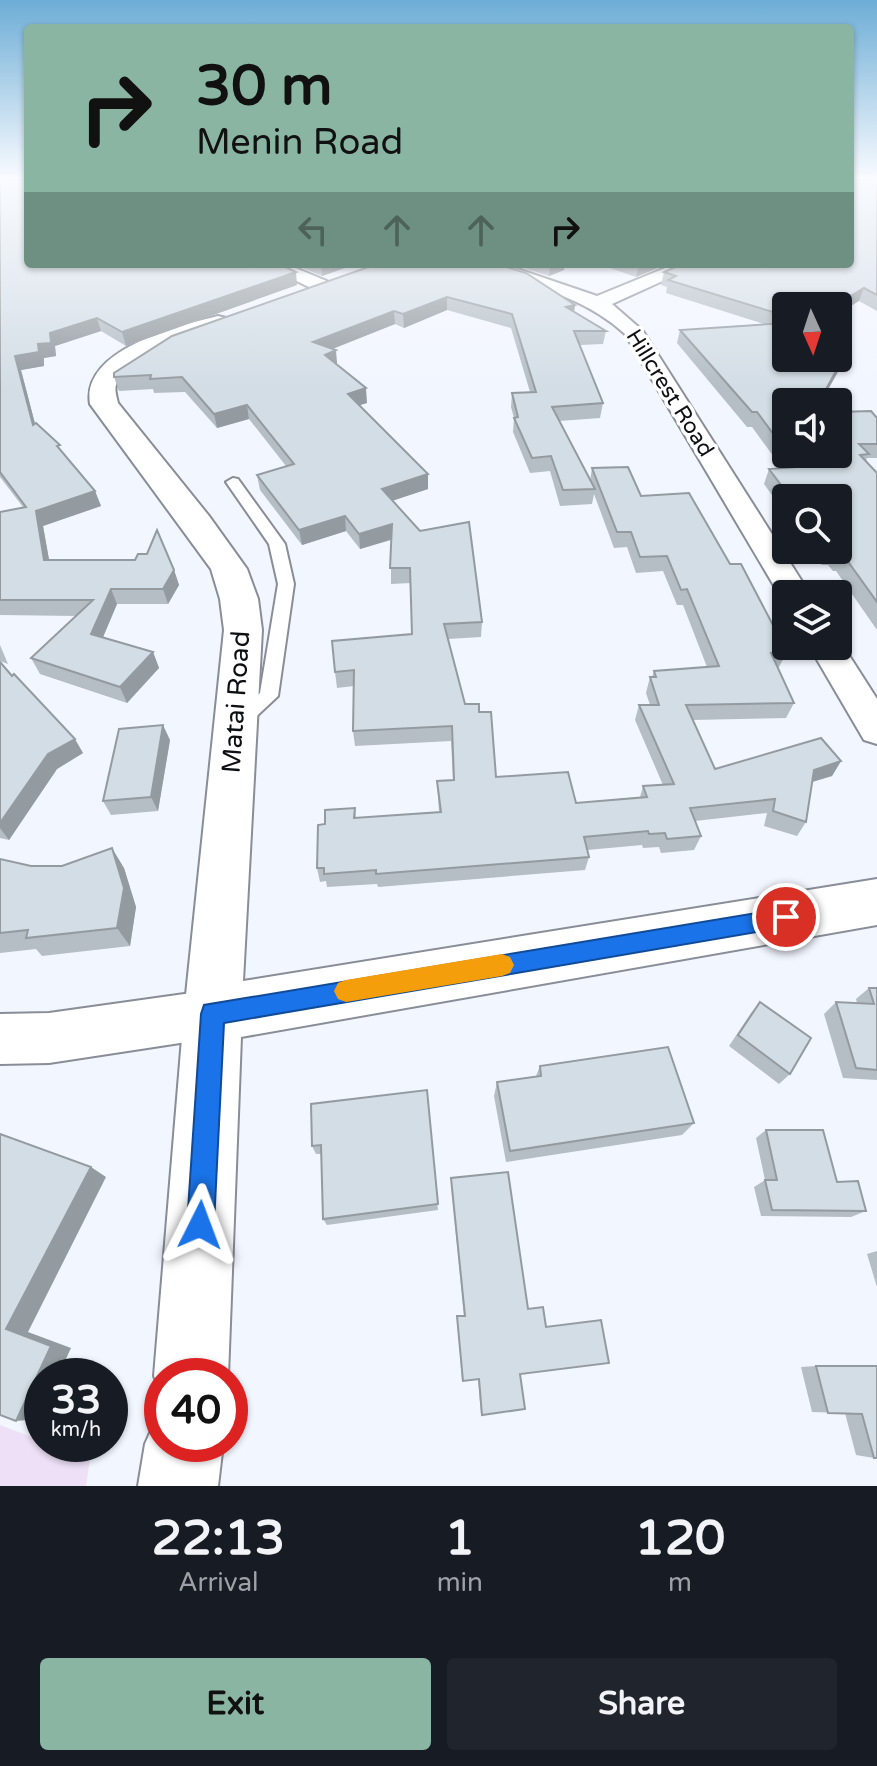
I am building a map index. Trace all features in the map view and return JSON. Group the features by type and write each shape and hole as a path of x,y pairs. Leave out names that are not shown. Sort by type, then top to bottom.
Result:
{"street":[{"path":"286,268 334,281"},
{"name":"Hillcrest Road","path":"497,268 598,303 622,318 633,331 785,580"},
{"path":"598,303 681,268"},
{"name":"Matai Road","path":"192,1358 213,1014 243,630 235,584 229,569 104,404 101,385 107,374 128,357 334,281"},
{"path":"834,660 877,730"},
{"path":"0,1039 49,1038 213,1014 877,902"},
{"path":"178,1486 181,1462"}],"lane":[{"path":"233,482 277,544 286,584 269,696 235,724"}],"shaded area":[{"path":"0,1425 24,1434 24,1462 90,1462 86,1486 0,1486"}],"building":[{"path":"0,249 24,249 24,268 288,268 296,272 122,332 97,318 50,333 51,343 38,344 39,352 15,356 33,425 36,423 60,445 57,446 95,491 36,511 44,560 135,560 138,554 147,554 157,530 174,570 163,589 111,589 91,634 153,652 120,687 31,658 93,600 0,600 0,512 26,507 0,472"},
{"path":"854,249 877,249 877,295 864,288 852,295 852,292 772,292 772,312 668,280 676,276 664,272 673,268 854,268"},
{"path":"366,268 510,268 526,273 575,305 566,307 606,331 574,331 603,403 552,407 595,489 563,490 551,456 532,458 514,418 518,417 512,393 536,392 512,314 447,297 403,314 394,311 313,342 336,350 325,355 366,388 348,394 428,474 382,489 420,531 469,522 482,622 444,624 465,704 479,704 479,712 491,712 496,777 568,772 576,803 647,797 643,786 674,784 639,705 659,705 650,677 656,677 654,671 719,666 687,589 681,590 667,556 640,557 631,532 617,532 592,468 628,467 641,496 689,493 730,564 741,564 772,623 772,660 794,703 686,705 715,769 821,738 841,761 814,770 806,822 773,811 775,799 690,808 701,836 667,839 665,833 649,834 648,831 584,837 589,857 376,874 376,870 324,874 324,868 317,868 318,825 325,824 325,810 355,808 354,818 441,812 437,781 454,780 452,726 353,731 354,670 335,672 332,641 412,634 410,568 390,568 392,524 359,534 345,516 299,530 257,475 294,464 247,405 214,414 182,377 114,377 114,373 172,336"},
{"path":"772,324 772,372 835,372 827,388 772,388 772,432 680,330"},
{"path":"871,411 877,418 877,444 859,444 869,454 860,455 877,473 877,602 850,564 852,484 780,484 769,469 852,468 852,412"},
{"path":"0,662 75,739 48,754 0,823"},
{"path":"163,725 151,797 103,801 119,729"},
{"path":"112,848 124,888 117,928 26,938 28,930 0,933 0,859 31,866 62,866"},
{"path":"869,988 877,988 877,1070 856,1068 836,1002 874,1004"},
{"path":"760,1002 811,1038 790,1074 738,1035"},
{"path":"668,1047 694,1123 510,1151 497,1082 541,1076 540,1066"},
{"path":"427,1090 438,1204 323,1219 321,1145 312,1146 311,1104"},
{"path":"766,1130 823,1130 837,1182 858,1181 866,1211 772,1210 765,1180 777,1180"},
{"path":"0,1134 91,1167 6,1329 51,1346 45,1358 24,1358 24,1404 16,1421 0,1415"},
{"path":"508,1172 528,1309 543,1307 546,1327 601,1320 609,1363 520,1374 525,1409 482,1415 479,1379 463,1381 457,1316 465,1316 451,1178"},
{"path":"816,1366 877,1366 877,1458 874,1458 862,1414 828,1413"}],"slow traffic":[{"path":"346,991 502,965"}],"route":[{"path":"200,1225 213,1014 786,917"}]}
